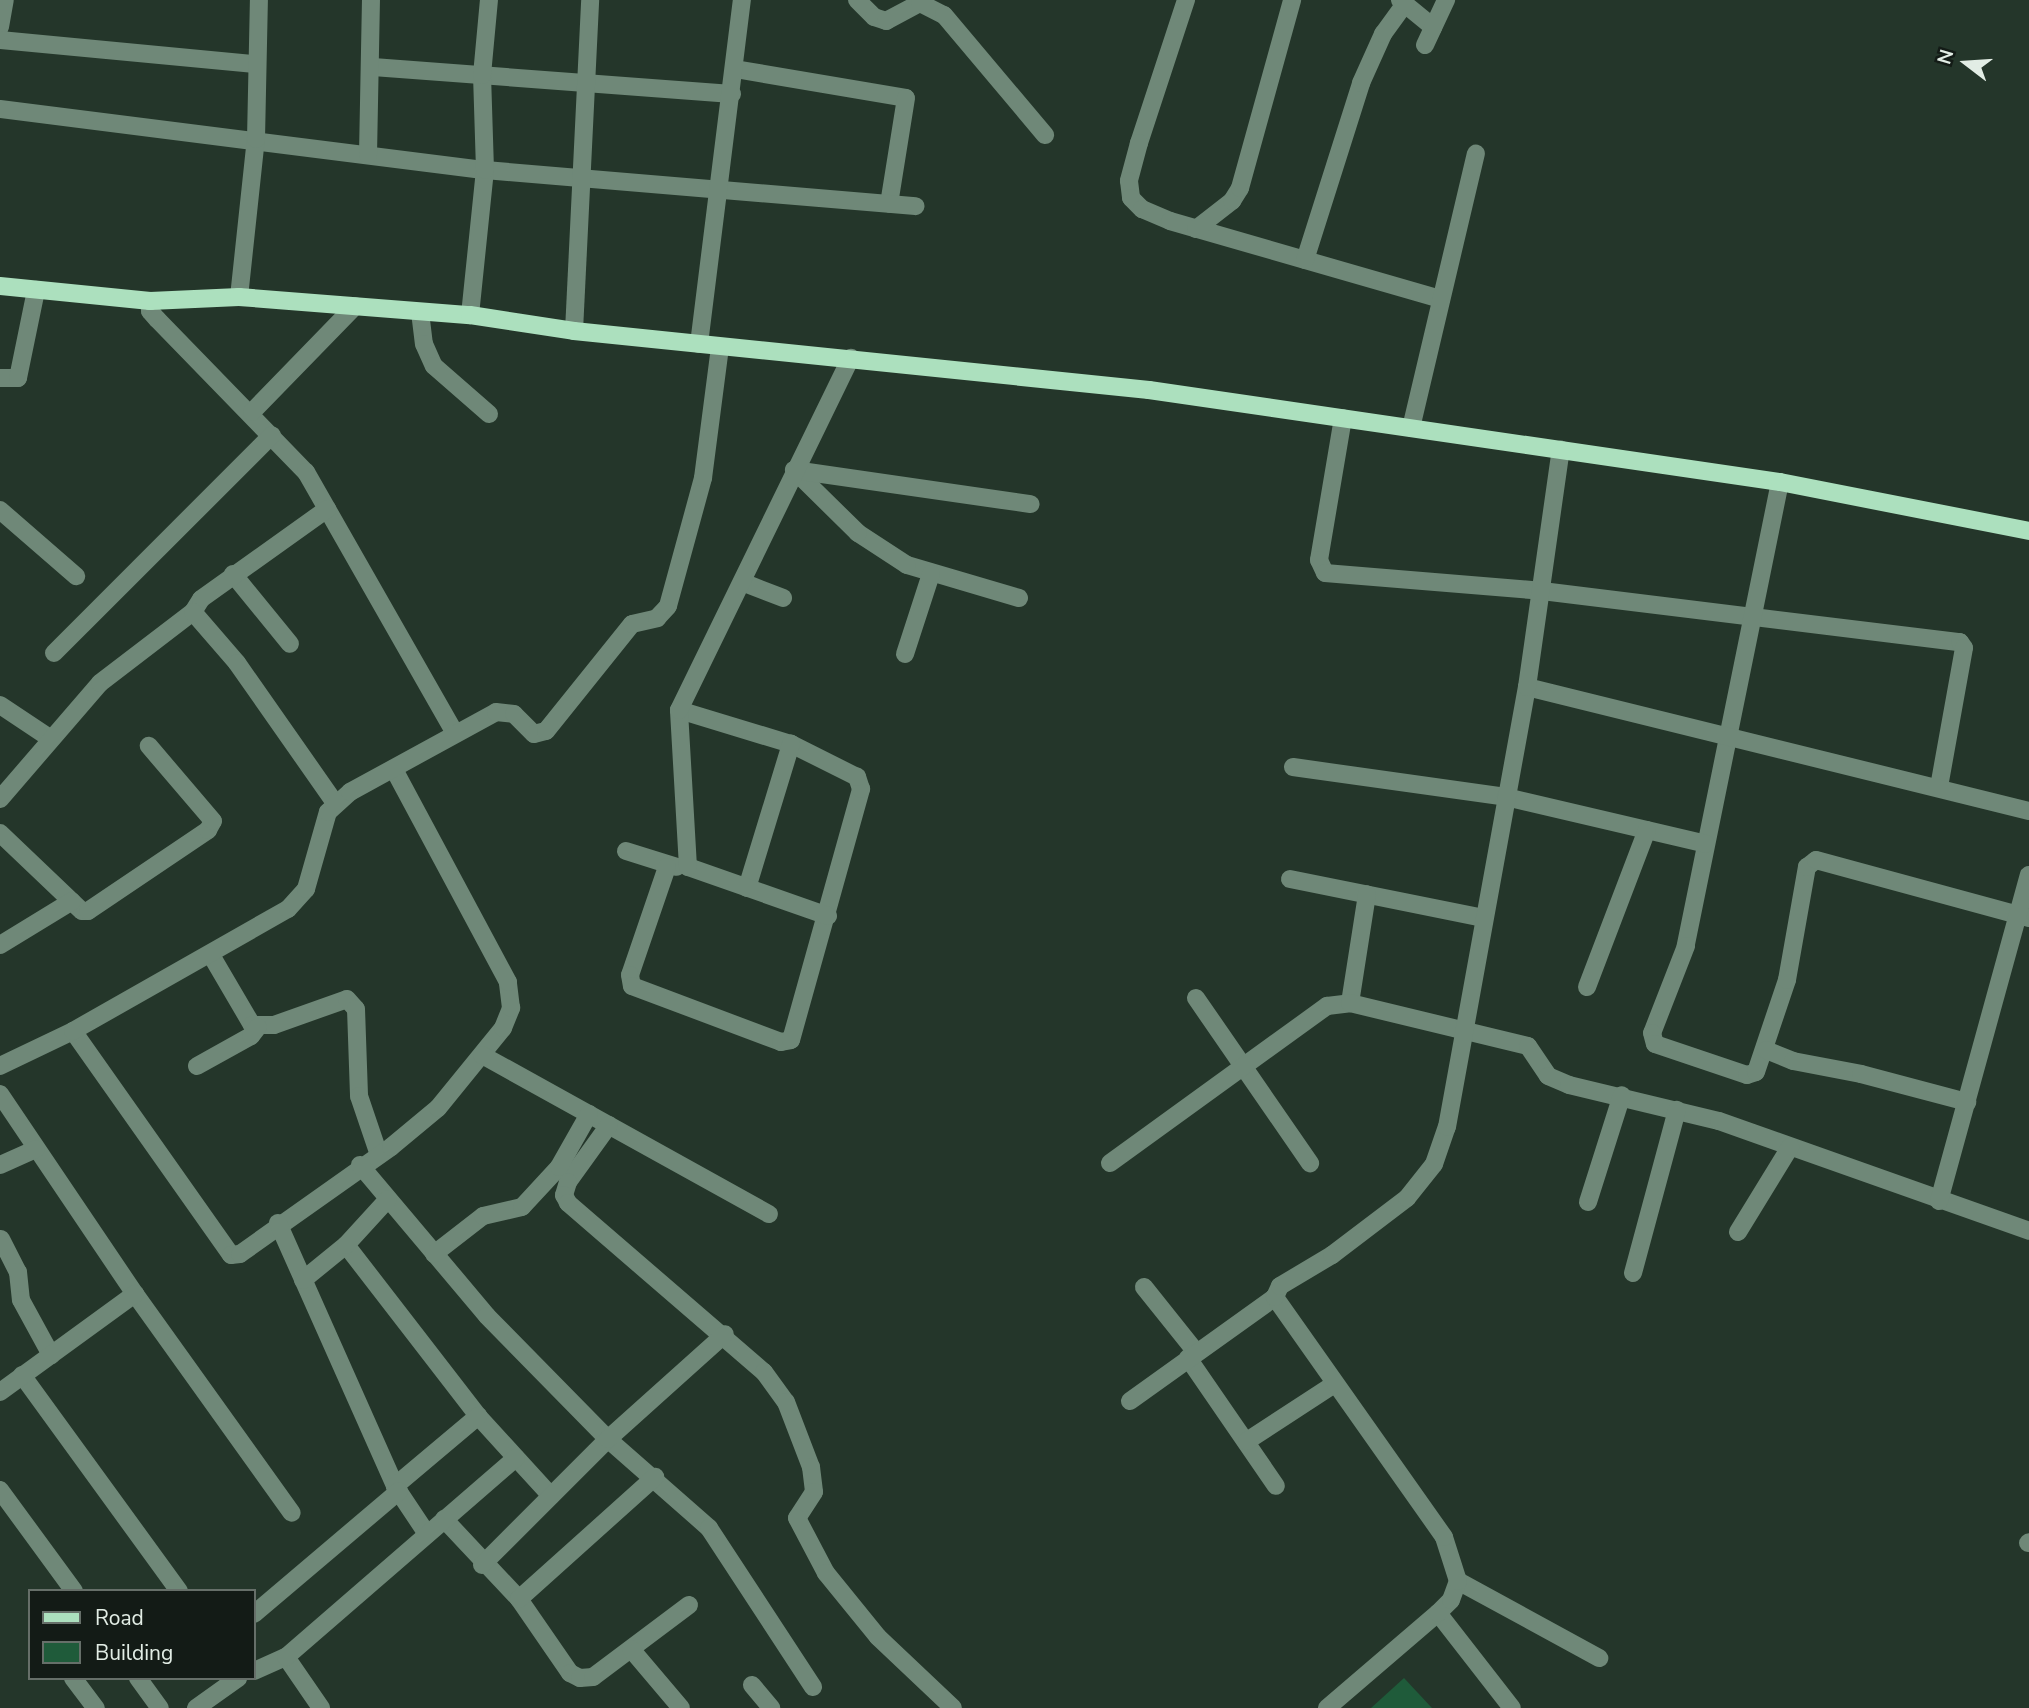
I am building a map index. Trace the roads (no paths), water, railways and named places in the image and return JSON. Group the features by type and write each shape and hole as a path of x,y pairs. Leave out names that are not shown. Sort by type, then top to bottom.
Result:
{"main road":[{"path":"0,286 150,301 239,297 470,315 574,331 1149,390 1780,482 2029,531"}],"street":[{"path":"0,27 5,0"},
{"path":"239,297 256,139 255,64 259,0"},
{"path":"368,155 373,66 371,0"},
{"path":"470,315 485,170 482,75 489,0"},
{"path":"574,331 590,0"},
{"path":"699,344 743,0"},
{"path":"857,0 886,21 920,3 944,15 1045,135"},
{"path":"1186,0 1129,181 1131,198 1142,209 1196,229 1441,299"},
{"path":"1196,229 1232,201 1240,188 1292,0"},
{"path":"1425,45 1446,0"},
{"path":"1305,260 1361,83 1383,34 1403,2 1433,27"},
{"path":"0,40 255,64"},
{"path":"373,66 732,94"},
{"path":"735,69 906,98 889,204"},
{"path":"0,109 256,139 485,170 915,206"},
{"path":"1411,428 1476,153"},
{"path":"0,378 18,378 36,290"},
{"path":"150,301 150,311 157,319 252,412 306,472 455,733"},
{"path":"252,412 355,306"},
{"path":"420,312 424,344 434,366 489,414"},
{"path":"0,1066 73,1031 273,919 299,898 310,878 328,812 335,803 478,719 506,711 540,734 632,624 663,614 704,478 720,346"},
{"path":"688,867 679,710 850,358"},
{"path":"1343,418 1319,561 1325,573 1542,591 1960,642 1964,648 1940,787"},
{"path":"54,653 272,435"},
{"path":"1130,1401 1275,1297 1280,1286 1332,1255 1407,1198 1434,1164 1447,1127 1527,687 1562,449"},
{"path":"794,470 1031,504"},
{"path":"794,470 858,533 907,565 1019,598"},
{"path":"1780,482 1686,946 1652,1039 1661,1048 1747,1075 1756,1072 1766,1050 1787,980 1811,863 1824,862 2023,916"},
{"path":"0,799 100,683 193,612 201,599 233,574 327,509"},
{"path":"0,510 76,576"},
{"path":"233,574 290,644"},
{"path":"905,654 931,574"},
{"path":"742,582 783,598"},
{"path":"193,612 237,663 335,803"},
{"path":"1527,687 1730,733 2029,811"},
{"path":"0,705 51,738"},
{"path":"667,867 629,975 632,986 781,1042 791,1040 797,1029 861,789 858,777 791,744 679,710"},
{"path":"747,888 791,744"},
{"path":"0,833 72,901 88,911 208,830 213,821 149,746"},
{"path":"1293,766 1506,797 1706,844"},
{"path":"73,1031 222,1247 231,1255 240,1254 278,1223 379,1154 438,1108 503,1027 511,1007 508,982 394,769"},
{"path":"1587,987 1647,830"},
{"path":"626,851 667,867 688,867 828,916"},
{"path":"1939,1201 2023,916 2029,875"},
{"path":"1290,879 1484,918"},
{"path":"1350,1003 1367,894"},
{"path":"0,945 72,901"},
{"path":"211,955 252,1025 258,1027"},
{"path":"1196,998 1310,1163"},
{"path":"197,1066 251,1036 258,1027 347,999 356,1009 359,1096 379,1154"},
{"path":"1110,1163 1245,1068 1327,1006 1350,1003 1464,1034 1528,1046 1548,1076 1677,1110 2029,1231"},
{"path":"1766,1050 1793,1061 1861,1074 1967,1102"},
{"path":"482,1055 769,1214"},
{"path":"0,1094 135,1294 292,1513"},
{"path":"1588,1202 1622,1095"},
{"path":"1633,1273 1677,1110"},
{"path":"434,1254 483,1216 522,1207 559,1167 589,1114"},
{"path":"609,1125 564,1195 764,1372 786,1402 811,1467 814,1492 797,1518 826,1573 878,1637 953,1708"},
{"path":"1738,1232 1790,1147"},
{"path":"0,1165 36,1149"},
{"path":"360,1165 487,1316 608,1438 709,1528 813,1687"},
{"path":"303,1280 346,1245 388,1199"},
{"path":"278,1223 397,1489 427,1534"},
{"path":"1,1239 18,1272 21,1300 51,1354"},
{"path":"346,1245 478,1416 551,1496"},
{"path":"1144,1287 1192,1355 1276,1486"},
{"path":"0,1392 135,1294"},
{"path":"1275,1297 1333,1385 1444,1537 1458,1581 1451,1600 1438,1613 1327,1708"},
{"path":"482,1564 608,1438 724,1334"},
{"path":"22,1375 178,1589"},
{"path":"1247,1441 1333,1385"},
{"path":"256,1612 478,1416"},
{"path":"256,1670 286,1657 516,1458"},
{"path":"519,1599 654,1477"},
{"path":"0,1490 73,1589"},
{"path":"444,1520 482,1564 519,1599 570,1673 580,1678 593,1676 689,1605"},
{"path":"1458,1581 1600,1658"},
{"path":"1438,1613 1511,1708"},
{"path":"631,1649 681,1708"},
{"path":"286,1657 321,1708"},
{"path":"75,1680 96,1708"},
{"path":"139,1680 160,1708"},
{"path":"196,1708 235,1680"},
{"path":"752,1685 771,1708"}]}
